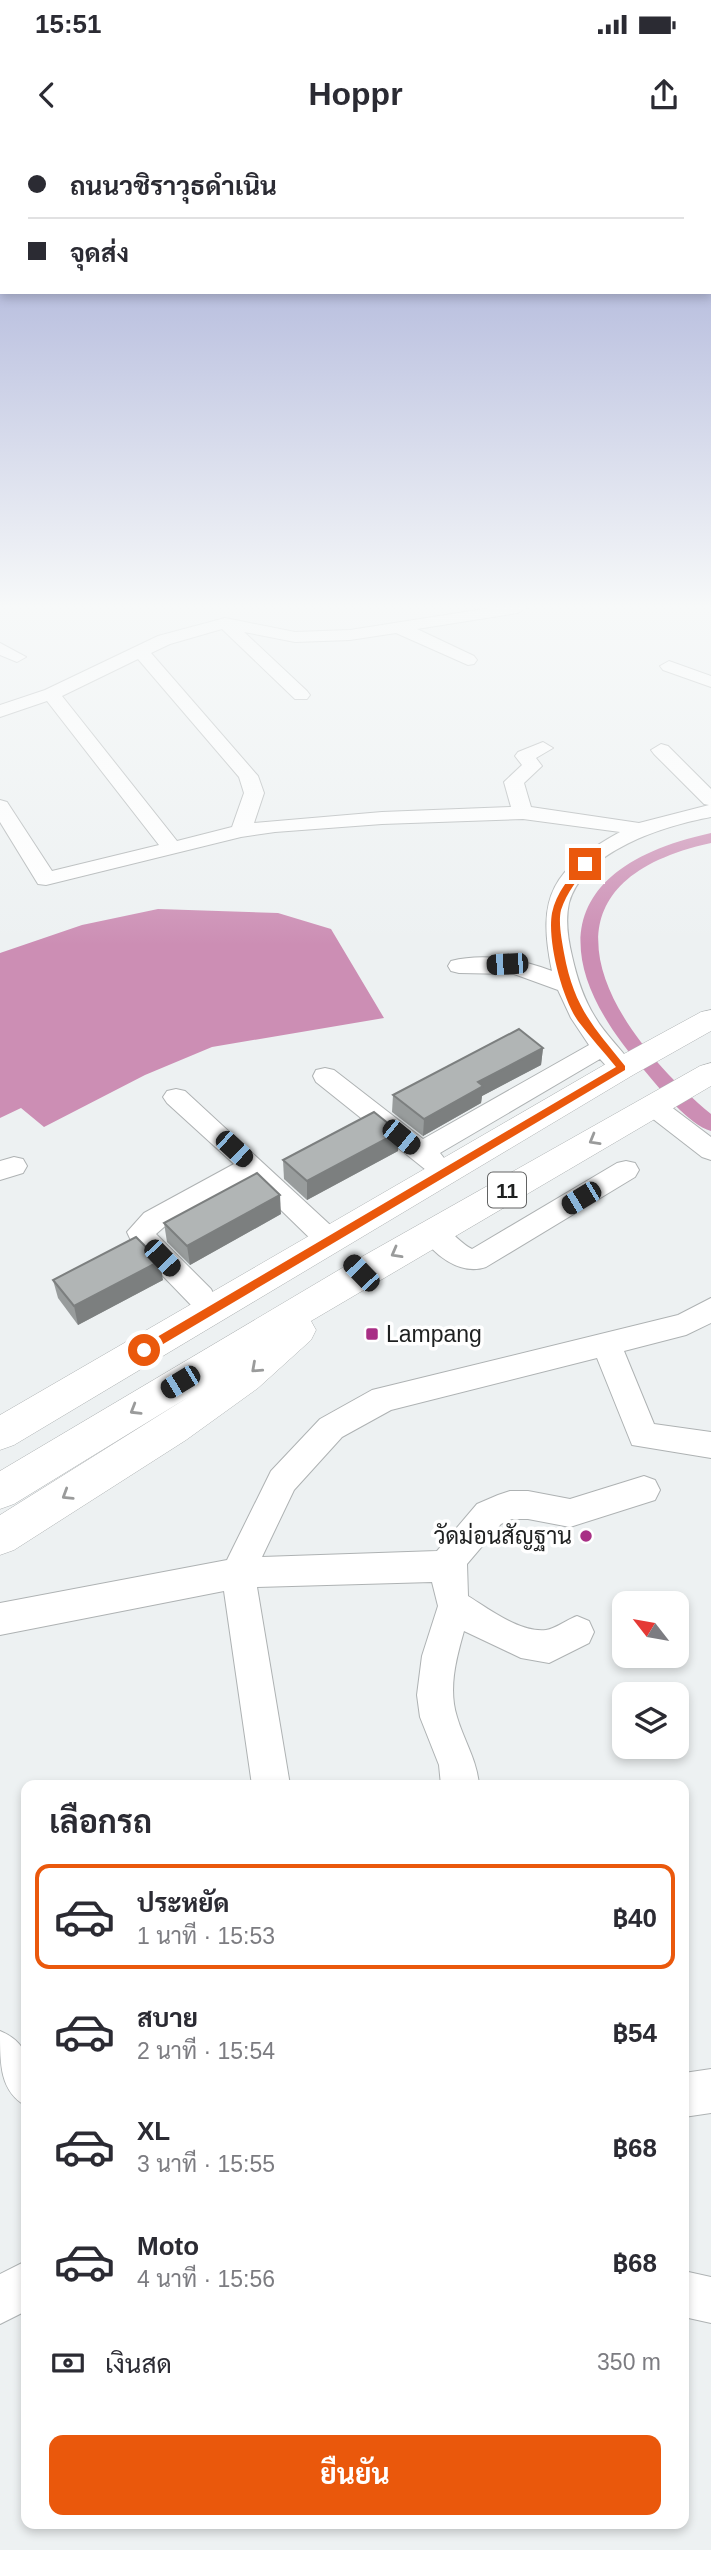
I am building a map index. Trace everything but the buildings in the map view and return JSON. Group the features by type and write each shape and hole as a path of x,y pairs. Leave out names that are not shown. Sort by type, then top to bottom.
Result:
{"main road":[{"name":"11","path":"0,1434 447,1172 612,1058 665,1044 711,1019"},
{"name":"11","path":"0,1492 361,1273 706,1076"},
{"path":"0,1405 105,1345 201,1297 330,1241 361,1273 245,1377 172,1429 0,1537"}],"street":[{"path":"72,720 172,848"},
{"path":"200,720 248,776 254,793 241,831"},
{"path":"523,813 514,782 532,766 525,755 543,748"},
{"path":"661,750 711,800"},
{"path":"0,806 46,879 241,831 382,818 523,813 640,830"},
{"path":"421,1153 612,1058 581,1018 566,985 557,940 556,913 568,884 585,864 640,830 711,811"},
{"path":"572,818 585,864"},
{"path":"459,966 507,964 532,970 566,985"},
{"path":"325,1076 447,1172"},
{"path":"176,1097 330,1241"},
{"path":"653,1106 711,1151"},
{"path":"201,1297 143,1238 141,1232 154,1220 252,1166"},
{"path":"433,1232 461,1257 477,1260 626,1170"},
{"path":"270,1780 238,1573 282,1481 331,1428 383,1399 686,1324 711,1309"},
{"path":"606,1343 643,1436 711,1445"},
{"path":"577,1632 549,1647 521,1642 486,1626 455,1606 449,1589 450,1559 489,1514 510,1505 528,1505 570,1513 644,1490"},
{"path":"0,1619 238,1573 449,1566"},
{"path":"455,1606 442,1645 436,1707 452,1747 459,1780"},
{"path":"0,2052 21,2079"},
{"path":"689,2094 711,2091"},
{"path":"0,2301 21,2287"},
{"path":"689,2295 711,2300"}],"shaded area":[{"path":"158,909 278,913 331,929 384,1018 212,1047 145,1075 44,1127 21,1108 0,1118 0,953 82,925"}],"waterway":[{"path":"711,838 657,855 622,877 607,890 596,905 589,930 592,973 611,1014 660,1077 711,1124"}],"place":[{"name":"Lampang","path":"372,1334"},
{"name":"วัดม่อนสัญฐาน","path":"586,1536"}],"route":[{"path":"144,1350 622,1068 581,1018 566,985 557,940 556,913 568,884 585,864"}]}
